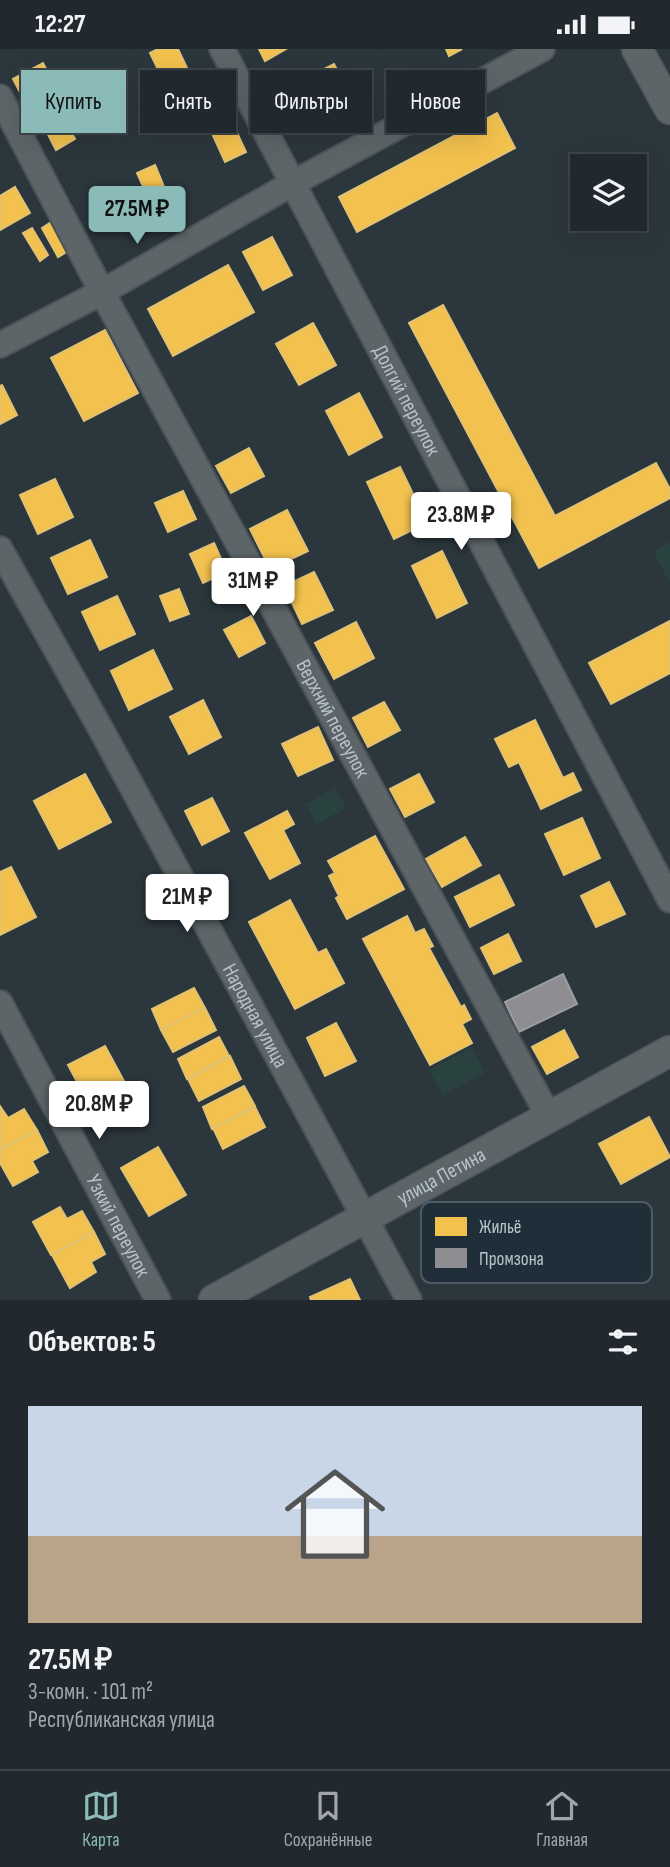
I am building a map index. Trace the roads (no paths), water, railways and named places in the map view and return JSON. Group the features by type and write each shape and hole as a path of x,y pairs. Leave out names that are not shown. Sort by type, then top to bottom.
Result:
{"street":[{"name":"Долгий переулок","path":"222,49 670,900"},
{"path":"0,345 102,292 293,183 542,49"},
{"path":"637,49 670,109"},
{"name":"Верхний переулок","path":"0,97 102,292 549,1117"},
{"name":"Народная улица","path":"0,549 103,733 409,1300"},
{"name":"Узкий переулок","path":"0,1003 158,1300"},
{"name":"улица Петина","path":"214,1300 670,1051"}]}
